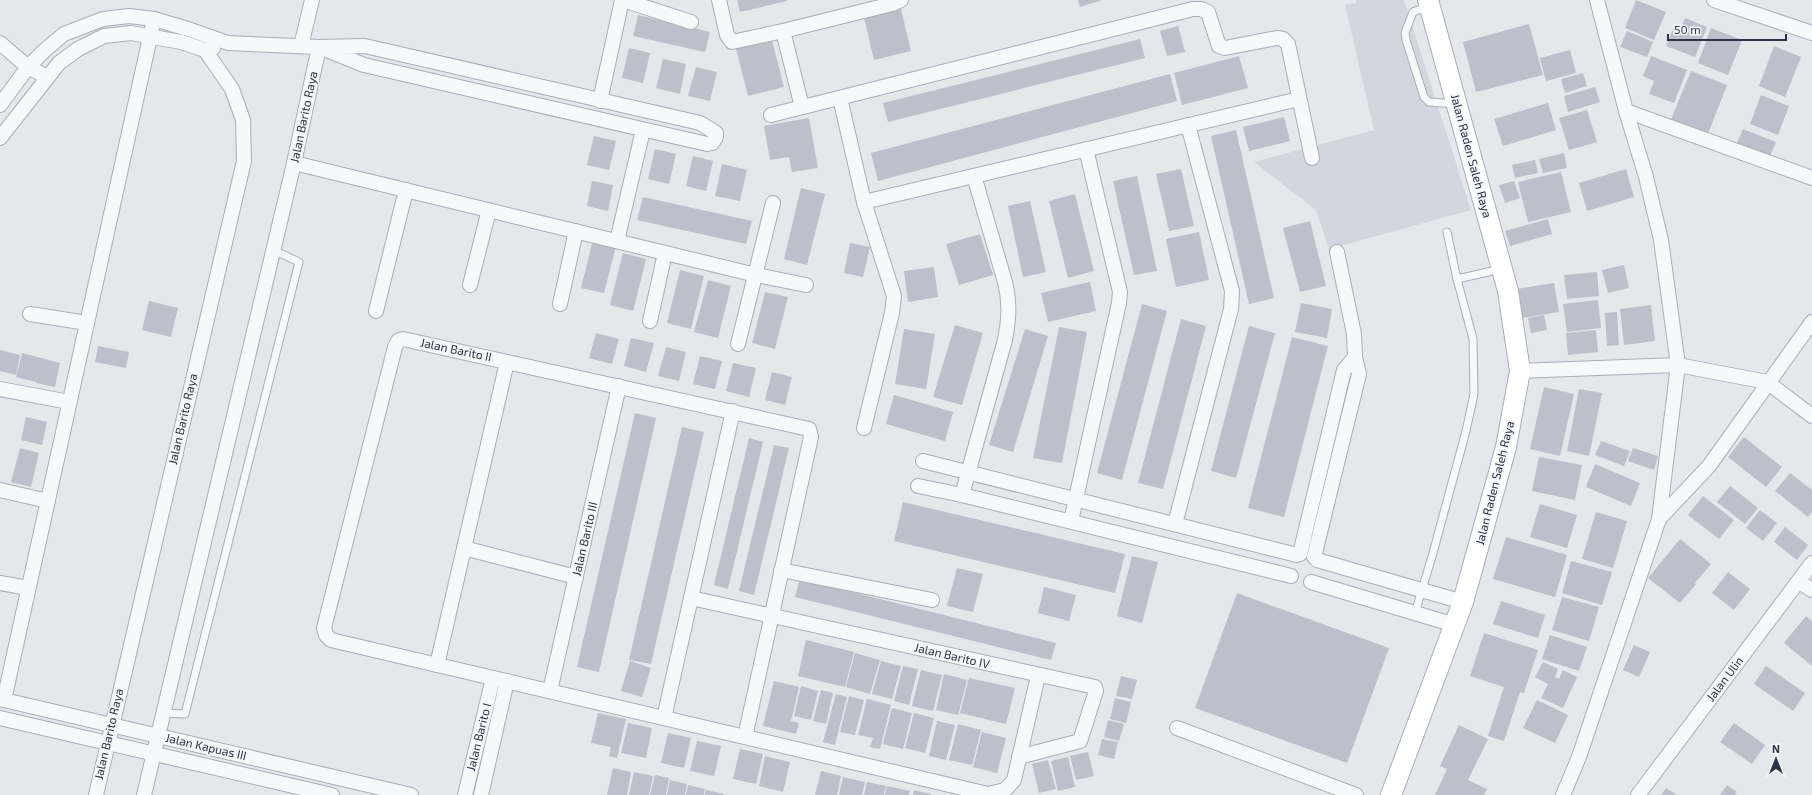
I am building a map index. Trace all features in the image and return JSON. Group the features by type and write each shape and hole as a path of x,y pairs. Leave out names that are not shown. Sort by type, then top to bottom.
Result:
{"main road":[{"name":"Jalan Raden Saleh Raya","path":"1391,795 1463,602 1506,447 1520,371 1508,291 1428,3"}],"street":[{"path":"301,46 312,0"},
{"path":"600,100 623,0 691,22"},
{"path":"719,0 727,35 732,42 783,32 892,4 901,0"},
{"path":"1564,795 1579,757 1659,519 1678,365 1662,240 1646,177 1626,111 1596,0"},
{"path":"1714,0 1812,33"},
{"path":"771,115 1197,8 1208,12 1218,43 1221,47 1226,48 1277,38 1285,40 1289,47 1312,158"},
{"path":"0,105 28,67 64,34 103,19 128,16 154,20 188,29 230,43 319,47 365,46 700,123 716,133 716,137 712,142 707,144 643,130 364,65 319,47"},
{"path":"2,700 48,500 154,20"},
{"path":"783,32 802,107"},
{"path":"0,138 59,63 78,49 104,36 131,33 150,35 182,42 205,50 230,43"},
{"path":"0,43 28,67 47,77"},
{"name":"Jalan Barito Raya","path":"144,795 294,163 319,47"},
{"name":"Jalan Barito Raya","path":"96,795 111,725 244,161 243,120 239,108 232,89 205,50"},
{"path":"462,88 466,70"},
{"path":"840,98 864,202 894,296 894,303 864,428"},
{"path":"864,202 1299,99"},
{"path":"1626,111 1812,178"},
{"path":"1175,524 1231,309 1232,291 1188,125"},
{"path":"617,241 643,130"},
{"path":"1071,521 1119,303 1120,292 1086,149"},
{"path":"294,163 756,275 806,285"},
{"path":"962,495 1010,318 1009,300 1005,282 974,176"},
{"path":"376,311 406,190"},
{"path":"738,344 773,203"},
{"path":"470,285 489,210"},
{"path":"560,304 576,231"},
{"path":"1307,556 1359,374 1355,357 1354,334 1337,252"},
{"path":"650,321 665,253"},
{"path":"30,314 87,323"},
{"path":"1659,519 1709,466 1767,382 1812,322"},
{"name":"Jalan Barito II","path":"438,665 331,640 326,635 324,628 395,347 398,341 403,339 806,427 810,431 811,437 781,570"},
{"path":"507,362 438,665 988,794 1001,792 1010,786 1014,780 1038,676"},
{"path":"1520,371 1678,365 1767,382 1812,416"},
{"name":"Jalan Barito III","path":"550,691 619,386"},
{"path":"0,389 69,402"},
{"path":"664,718 733,411"},
{"path":"923,461 1307,556 1463,602"},
{"path":"918,486 1071,521 1291,576 1300,583 1310,582 1455,625"},
{"path":"0,490 48,500"},
{"path":"464,548 576,577"},
{"path":"1291,576 1289,566 1293,558 1307,556"},
{"path":"1307,556 1319,572 1316,578 1310,582"},
{"name":"Jalan Ulin","path":"1638,795 1812,563"},
{"path":"745,737 781,570 932,600"},
{"path":"1799,582 1812,590"},
{"path":"0,583 28,588"},
{"name":"Jalan Barito IV","path":"691,598 1038,676 1092,685 1095,687 1096,691 1080,741 1019,757"},
{"name":"Jalan Barito I","path":"465,795 500,680"},
{"name":"Jalan Barito I","path":"481,795 500,680"},
{"name":"Jalan Kapuas III","path":"2,700 411,795"},
{"name":"Jalan Kapuas III","path":"0,718 332,795"},
{"path":"1177,728 1356,795"}],"lane":[{"path":"1428,3 1413,12 1405,33 1406,40 1424,97 1429,102 1457,104"},
{"path":"1415,613 1466,431 1474,394 1473,339 1457,279 1447,232"},
{"path":"163,713 185,714 299,262 273,250"},
{"path":"1457,279 1502,268"}],"shaded area":[{"path":"1356,0 1404,0 1471,210 1329,249 1316,210 1254,162 1374,130 1345,5 1356,3"}],"building":[{"path":"737,0 787,0 787,1 740,12"},
{"path":"1078,0 1102,0 1080,7"},
{"path":"1636,0 1666,12 1654,40 1625,28"},
{"path":"900,5 911,51 874,60 863,13"},
{"path":"638,15 710,32 705,52 633,36"},
{"path":"1685,18 1707,27 1695,57 1666,46 1674,27 1681,29"},
{"path":"1529,24 1543,75 1476,92 1463,42"},
{"path":"1178,26 1185,52 1167,56 1160,31"},
{"path":"1711,28 1742,40 1728,75 1698,63"},
{"path":"1627,31 1653,42 1647,57 1620,47"},
{"path":"771,36 784,87 748,96 735,45"},
{"path":"1140,39 1145,58 888,122 883,103"},
{"path":"1774,46 1801,57 1785,97 1759,86"},
{"path":"629,48 650,53 643,83 622,78"},
{"path":"1570,50 1576,73 1546,81 1540,58"},
{"path":"1239,56 1248,88 1182,105 1174,73"},
{"path":"1651,56 1687,70 1674,103 1649,94 1654,81 1643,76"},
{"path":"663,59 686,64 680,94 656,88"},
{"path":"696,67 717,72 710,101 688,96"},
{"path":"1691,71 1727,85 1707,136 1670,122"},
{"path":"1583,73 1587,86 1565,93 1561,79"},
{"path":"1170,74 1177,101 878,181 871,153"},
{"path":"1595,87 1600,102 1568,112 1564,96"},
{"path":"1761,95 1789,106 1778,135 1750,124"},
{"path":"1548,103 1556,130 1503,146 1494,119"},
{"path":"1587,110 1597,142 1569,150 1559,118"},
{"path":"1284,117 1290,141 1249,151 1243,127"},
{"path":"809,118 818,168 792,172 789,157 770,160 764,126"},
{"path":"1743,129 1776,142 1770,156 1737,143"},
{"path":"1236,130 1274,298 1249,304 1211,136"},
{"path":"594,136 616,141 609,170 587,165"},
{"path":"655,149 676,154 669,184 648,179"},
{"path":"1564,153 1567,168 1543,173 1539,159"},
{"path":"693,156 713,161 706,191 686,186"},
{"path":"1535,160 1538,173 1515,178 1512,165"},
{"path":"722,164 747,170 740,201 715,196"},
{"path":"1181,169 1194,226 1169,231 1156,174"},
{"path":"1626,169 1634,197 1587,211 1579,183"},
{"path":"1561,172 1571,212 1528,222 1518,182"},
{"path":"1137,176 1157,271 1134,275 1113,181"},
{"path":"592,181 613,185 608,211 587,206"},
{"path":"1514,181 1520,198 1505,203 1499,185"},
{"path":"801,188 825,194 807,265 784,259"},
{"path":"1075,194 1094,271 1068,278 1049,201"},
{"path":"643,197 752,221 746,244 637,220"},
{"path":"1030,201 1046,272 1023,277 1008,206"},
{"path":"1548,219 1552,234 1510,246 1505,231"},
{"path":"1310,221 1326,286 1300,292 1283,228"},
{"path":"1199,232 1209,280 1176,287 1166,239"},
{"path":"980,234 993,275 959,285 946,244"},
{"path":"594,236 617,242 604,293 581,288"},
{"path":"850,243 870,247 863,277 844,273"},
{"path":"623,253 646,259 633,311 610,305"},
{"path":"1624,265 1629,288 1608,293 1602,270"},
{"path":"934,267 938,297 908,302 904,271"},
{"path":"680,270 704,276 691,329 667,323"},
{"path":"1597,272 1599,296 1567,299 1564,275"},
{"path":"708,280 731,286 718,338 694,332"},
{"path":"1090,282 1096,311 1048,322 1041,293"},
{"path":"1554,283 1559,312 1522,318 1517,289"},
{"path":"765,292 788,297 775,349 752,343"},
{"path":"1598,300 1601,328 1567,332 1563,304"},
{"path":"149,301 178,308 171,337 142,330"},
{"path":"1301,303 1332,309 1327,338 1295,332"},
{"path":"1142,304 1167,311 1122,480 1097,473"},
{"path":"1651,305 1655,341 1624,345 1620,309"},
{"path":"1617,312 1619,345 1607,346 1605,313"},
{"path":"1544,315 1547,330 1531,333 1528,318"},
{"path":"1181,319 1206,326 1163,489 1138,483"},
{"path":"955,325 983,333 962,405 933,397"},
{"path":"1249,326 1275,333 1236,478 1211,471"},
{"path":"1059,327 1087,332 1062,463 1033,458"},
{"path":"904,329 935,334 926,389 895,384"},
{"path":"1025,329 1048,336 1013,452 989,445"},
{"path":"1596,330 1598,352 1568,355 1566,333"},
{"path":"596,333 619,339 612,364 589,358"},
{"path":"1292,337 1328,346 1284,517 1248,508"},
{"path":"631,338 654,343 646,372 624,366"},
{"path":"98,346 129,352 126,368 95,362"},
{"path":"666,347 686,352 679,381 658,376"},
{"path":"0,350 20,355 16,375 0,371"},
{"path":"22,353 60,363 55,387 36,383 40,369 36,382 16,377"},
{"path":"700,356 722,361 715,389 693,384"},
{"path":"733,363 756,368 749,397 726,391"},
{"path":"772,372 792,377 785,405 765,400"},
{"path":"1544,387 1574,394 1560,456 1530,449"},
{"path":"1579,389 1602,393 1589,456 1567,451"},
{"path":"894,395 953,412 945,441 886,424"},
{"path":"635,413 656,418 599,672 577,667"},
{"path":"26,417 47,422 42,445 21,440"},
{"path":"682,427 704,432 651,664 629,660"},
{"path":"1744,437 1782,467 1766,487 1728,457"},
{"path":"749,438 763,442 728,589 714,585"},
{"path":"1601,441 1630,451 1624,466 1595,455"},
{"path":"774,445 789,448 754,595 739,591"},
{"path":"20,448 39,453 31,487 11,482"},
{"path":"1633,448 1658,456 1654,470 1628,461"},
{"path":"1539,457 1582,465 1575,500 1532,491"},
{"path":"1595,464 1640,483 1631,506 1586,487"},
{"path":"1790,473 1812,490 1812,512 1808,517 1775,491"},
{"path":"1730,486 1758,508 1745,524 1717,502"},
{"path":"1703,496 1734,520 1719,539 1688,515"},
{"path":"903,502 1125,554 1115,593 894,541"},
{"path":"1540,504 1577,515 1567,548 1530,537"},
{"path":"1760,510 1777,523 1763,541 1746,528"},
{"path":"1596,512 1627,521 1613,568 1582,559"},
{"path":"1785,527 1808,545 1797,560 1774,542"},
{"path":"1506,537 1567,555 1555,597 1493,579"},
{"path":"1680,539 1711,564 1695,583 1678,570 1696,584 1680,603 1648,578"},
{"path":"1132,556 1158,562 1142,623 1117,616"},
{"path":"1571,561 1612,572 1602,605 1562,593"},
{"path":"957,568 983,574 973,612 947,606"},
{"path":"1728,572 1750,589 1734,610 1712,593"},
{"path":"800,579 1056,643 1051,660 795,597"},
{"path":"1044,587 1076,595 1069,621 1038,613"},
{"path":"1237,593 1389,648 1347,763 1195,708"},
{"path":"1562,597 1599,607 1589,641 1552,630"},
{"path":"1501,601 1545,615 1538,638 1493,624"},
{"path":"1806,616 1812,621 1812,666 1784,643"},
{"path":"1484,633 1538,650 1524,693 1520,692 1504,741 1488,736 1504,687 1470,676"},
{"path":"1550,635 1587,647 1579,671 1542,659"},
{"path":"806,640 854,652 845,687 798,676"},
{"path":"1634,645 1650,652 1639,677 1623,670"},
{"path":"855,653 880,660 870,694 846,687"},
{"path":"630,661 651,668 642,697 621,691"},
{"path":"881,661 901,666 892,699 872,694"},
{"path":"1543,662 1558,669 1555,677 1559,679 1563,670 1577,677 1563,708 1541,698 1548,684 1535,677"},
{"path":"903,666 918,669 909,705 894,701"},
{"path":"1766,666 1805,693 1793,711 1754,684"},
{"path":"921,670 942,675 933,711 912,706"},
{"path":"944,674 967,680 958,715 936,710"},
{"path":"1121,676 1137,680 1132,699 1116,696"},
{"path":"969,678 1015,688 1006,724 960,713"},
{"path":"774,681 799,687 791,721 799,723 796,734 763,726"},
{"path":"801,686 818,691 811,720 794,716"},
{"path":"821,690 833,693 826,724 813,721"},
{"path":"836,694 847,697 835,745 823,742"},
{"path":"849,696 864,700 855,735 840,732"},
{"path":"1115,698 1131,702 1126,723 1110,719"},
{"path":"867,699 891,705 880,749 870,747 873,738 858,735"},
{"path":"1537,700 1568,715 1555,743 1523,728"},
{"path":"892,708 912,713 903,749 883,744"},
{"path":"598,713 626,719 617,758 609,756 611,747 591,743"},
{"path":"914,713 934,718 925,753 905,748"},
{"path":"1108,720 1124,724 1119,741 1104,737"},
{"path":"937,721 955,725 946,760 929,756"},
{"path":"628,723 652,728 646,758 621,753"},
{"path":"1734,723 1765,745 1752,764 1720,742"},
{"path":"958,724 981,730 972,765 949,760"},
{"path":"1459,725 1488,739 1468,780 1487,789 1484,795 1435,795 1447,769 1440,766"},
{"path":"982,732 1006,738 997,773 973,767"},
{"path":"668,733 691,738 684,768 661,763"},
{"path":"1102,739 1118,742 1114,759 1098,755"},
{"path":"697,741 721,746 714,776 690,771"},
{"path":"740,749 763,754 756,784 733,779"},
{"path":"1088,752 1094,776 1076,780 1070,756"},
{"path":"765,756 790,762 783,792 759,786"},
{"path":"1068,757 1075,787 1058,791 1051,761"},
{"path":"1048,760 1056,789 1039,793 1032,764"},
{"path":"613,768 631,772 627,795 607,795"},
{"path":"821,771 841,776 837,795 815,795"},
{"path":"634,772 653,776 649,795 629,795"},
{"path":"655,775 669,778 666,795 650,795"},
{"path":"843,777 865,782 862,795 839,795"},
{"path":"670,780 687,784 685,795 667,795"},
{"path":"867,782 886,786 884,795 864,795"},
{"path":"688,785 705,789 704,795 686,795"},
{"path":"1727,785 1737,792 1735,795 1720,795"},
{"path":"887,786 910,791 909,795 885,795"},
{"path":"1666,788 1677,795 1661,795"},
{"path":"706,790 724,794 705,795"},
{"path":"914,790 931,794 931,795 913,795"}]}
